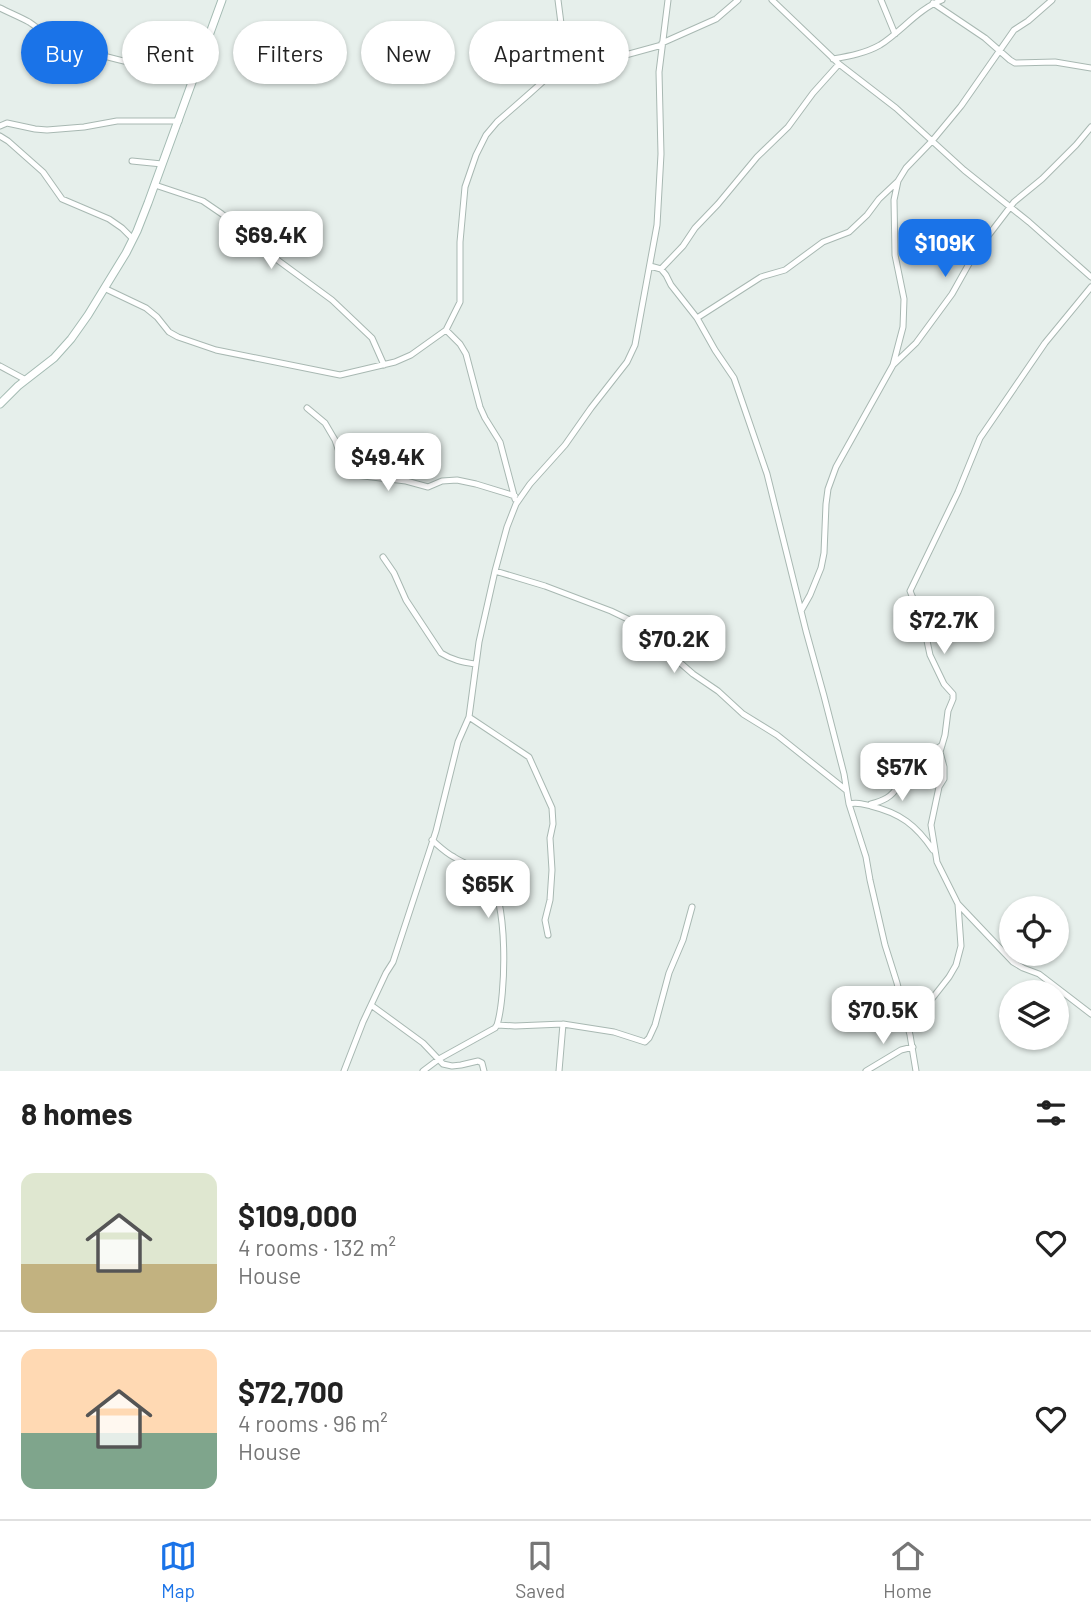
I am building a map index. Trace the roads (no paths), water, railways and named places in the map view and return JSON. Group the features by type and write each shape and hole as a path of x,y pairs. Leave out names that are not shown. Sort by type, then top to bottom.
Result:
{"main road":[{"path":"214,21 222,0"},
{"path":"0,404 54,358 88,316 134,239 192,84"}],"street":[{"path":"558,0 561,21"},
{"path":"344,1071 363,1021 393,962 432,841 458,742 469,717 474,664 495,571 516,504 565,444 632,354 635,345 657,225 661,155 659,72 668,0"},
{"path":"629,54 662,44 716,19 738,0"},
{"path":"772,0 833,59 895,108 1091,277"},
{"path":"881,0 895,34"},
{"path":"833,59 863,53 881,44 921,11 942,0"},
{"path":"697,318 761,277 785,270 823,242 849,232 898,181 906,168 961,106 1014,30 1052,0"},
{"path":"933,3 985,38 1010,61 1055,62 1091,68"},
{"path":"0,8 30,22 52,38 122,60"},
{"path":"661,269 757,157 789,127 813,93 839,64"},
{"path":"104,288 146,308 169,332 216,350 340,375 384,365 411,355 446,330 460,302 460,242 465,187 476,155 486,135 497,122 540,84"},
{"path":"0,126 7,122 47,130 117,121 179,121"},
{"path":"893,365 916,343 952,294 975,253 1010,208 1076,145 1091,127"},
{"path":"0,136 43,172 62,199 109,219 134,239"},
{"path":"132,160 162,164"},
{"path":"801,611 821,568 828,489 836,467 893,365 903,327 904,299 895,255 894,201 898,181"},
{"path":"155,185 203,201 332,300 372,338 384,365"},
{"path":"650,266 661,269 697,318 734,378 766,474 849,804 863,843 885,945 909,1028 916,1071"},
{"path":"1091,287 1045,343 980,438 958,492 911,588 923,622 930,656 944,684 953,694 940,754 944,779 939,787 931,825 940,868 958,904 1013,962 1039,974 1091,1014"},
{"path":"446,330 466,354 477,398 485,418 500,442 516,504"},
{"path":"0,366 26,380"},
{"path":"307,408 325,423 335,440 343,464 355,475 406,481 428,487 442,481 457,480 515,496"},
{"path":"383,557 394,573 406,600 441,653 459,662 474,664"},
{"path":"495,571 545,586 636,623 657,645 718,691 743,714 777,735 847,791"},
{"path":"469,717 531,760 552,808 552,870 550,900 545,920 548,935"},
{"path":"869,805 887,799 902,778 942,745"},
{"path":"849,804 853,802 869,805 894,813 911,823 935,852"},
{"path":"423,1071 495,1028 505,958 503,934 492,883 485,874 451,856 432,841"},
{"path":"909,1028 956,965 961,946 958,904"},
{"path":"497,1025 562,1024 614,1032 645,1042 655,1025 669,973 683,940 692,907"},
{"path":"371,1005 423,1043 443,1064 452,1066 481,1061 484,1071"},
{"path":"559,1071 562,1024"},
{"path":"866,1071 913,1047"}]}
